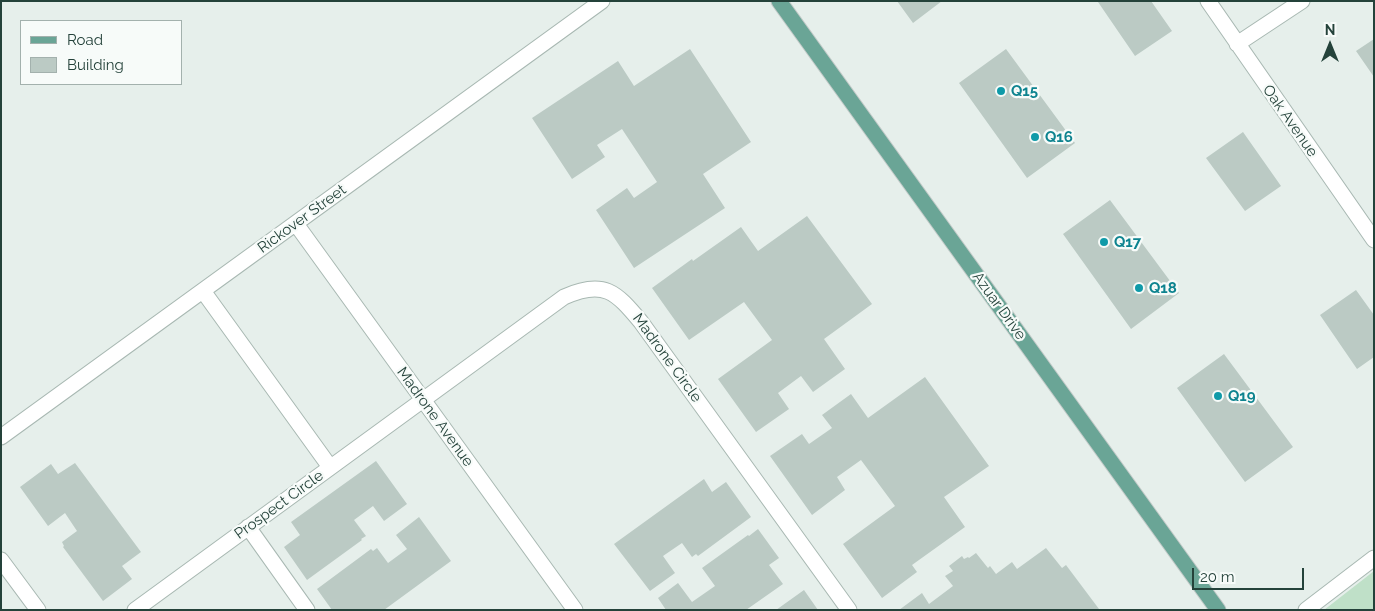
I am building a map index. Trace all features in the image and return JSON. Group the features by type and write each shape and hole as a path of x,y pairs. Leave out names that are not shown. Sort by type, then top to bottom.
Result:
{"main road":[{"name":"Azuar Drive","path":"779,1 1218,610"}],"street":[{"name":"Rickover Street","path":"1,437 602,1"},
{"name":"Oak Avenue","path":"1208,1 1374,240"},
{"path":"1237,44 1302,1"},
{"name":"Madrone Avenue","path":"296,224 575,610"},
{"name":"Madrone Circle","path":"423,399 564,297 581,289 601,289 621,298 641,322 849,610"},
{"path":"203,291 330,467"},
{"name":"Prospect Circle","path":"135,610 423,399"},
{"path":"248,528 307,610"},
{"path":"1306,610 1374,558"},
{"path":"1,560 38,610"}],"green space":[{"path":"1374,571 1374,610 1324,610"}],"building":[{"path":"897,1 942,1 913,23"},
{"path":"1099,1 1151,1 1172,31 1135,56"},
{"path":"1374,39 1374,77 1356,51"},
{"path":"690,49 751,142 703,174 725,208 634,268 596,210 627,188 634,198 657,182 622,129 597,145 605,157 572,179 532,118 618,61 634,86"},
{"path":"1006,49 1075,143 1027,178 959,83"},
{"path":"1243,132 1281,186 1245,211 1206,158"},
{"path":"1110,200 1179,293 1131,329 1063,234"},
{"path":"807,216 872,304 824,339 845,369 813,392 801,376 778,393 789,409 756,432 718,379 772,340 744,302 689,340 652,288 741,227 758,251"},
{"path":"1356,290 1374,315 1374,357 1357,369 1320,315"},
{"path":"1224,354 1293,447 1245,482 1177,388"},
{"path":"925,377 989,466 944,497 965,527 912,565 917,572 882,598 843,544 895,506 861,460 837,477 845,490 812,515 770,456 802,434 809,444 832,428 822,415 851,394 868,418"},
{"path":"376,461 407,504 384,521 373,506 354,520 366,536 307,580 284,547 300,535 291,522"},
{"path":"75,463 141,552 122,566 132,579 103,601 63,547 62,542 77,531 65,513 48,526 20,487 51,464 58,474"},
{"path":"704,479 712,492 726,482 751,517 698,556 696,554 692,557 682,543 663,556 675,573 650,591 614,544"},
{"path":"419,517 451,561 384,610 332,610 317,589 371,549 373,551 377,548 388,563 407,549 396,535"},
{"path":"758,529 779,558 769,565 783,584 746,610 666,610 658,598 678,583 692,602 715,586 702,568"},
{"path":"1046,548 1062,568 1066,565 1099,609 899,610 922,593 929,604 953,586 945,576 953,571 949,566 962,556 964,559 969,558 976,553 988,568 990,566 996,574 1012,562 1017,569"},
{"path":"804,590 818,610 776,610"}],"place":[{"name":"Q15","path":"1001,91"},
{"name":"Q16","path":"1035,137"},
{"name":"Q17","path":"1104,242"},
{"name":"Q18","path":"1139,288"},
{"name":"Q19","path":"1218,396"}]}
